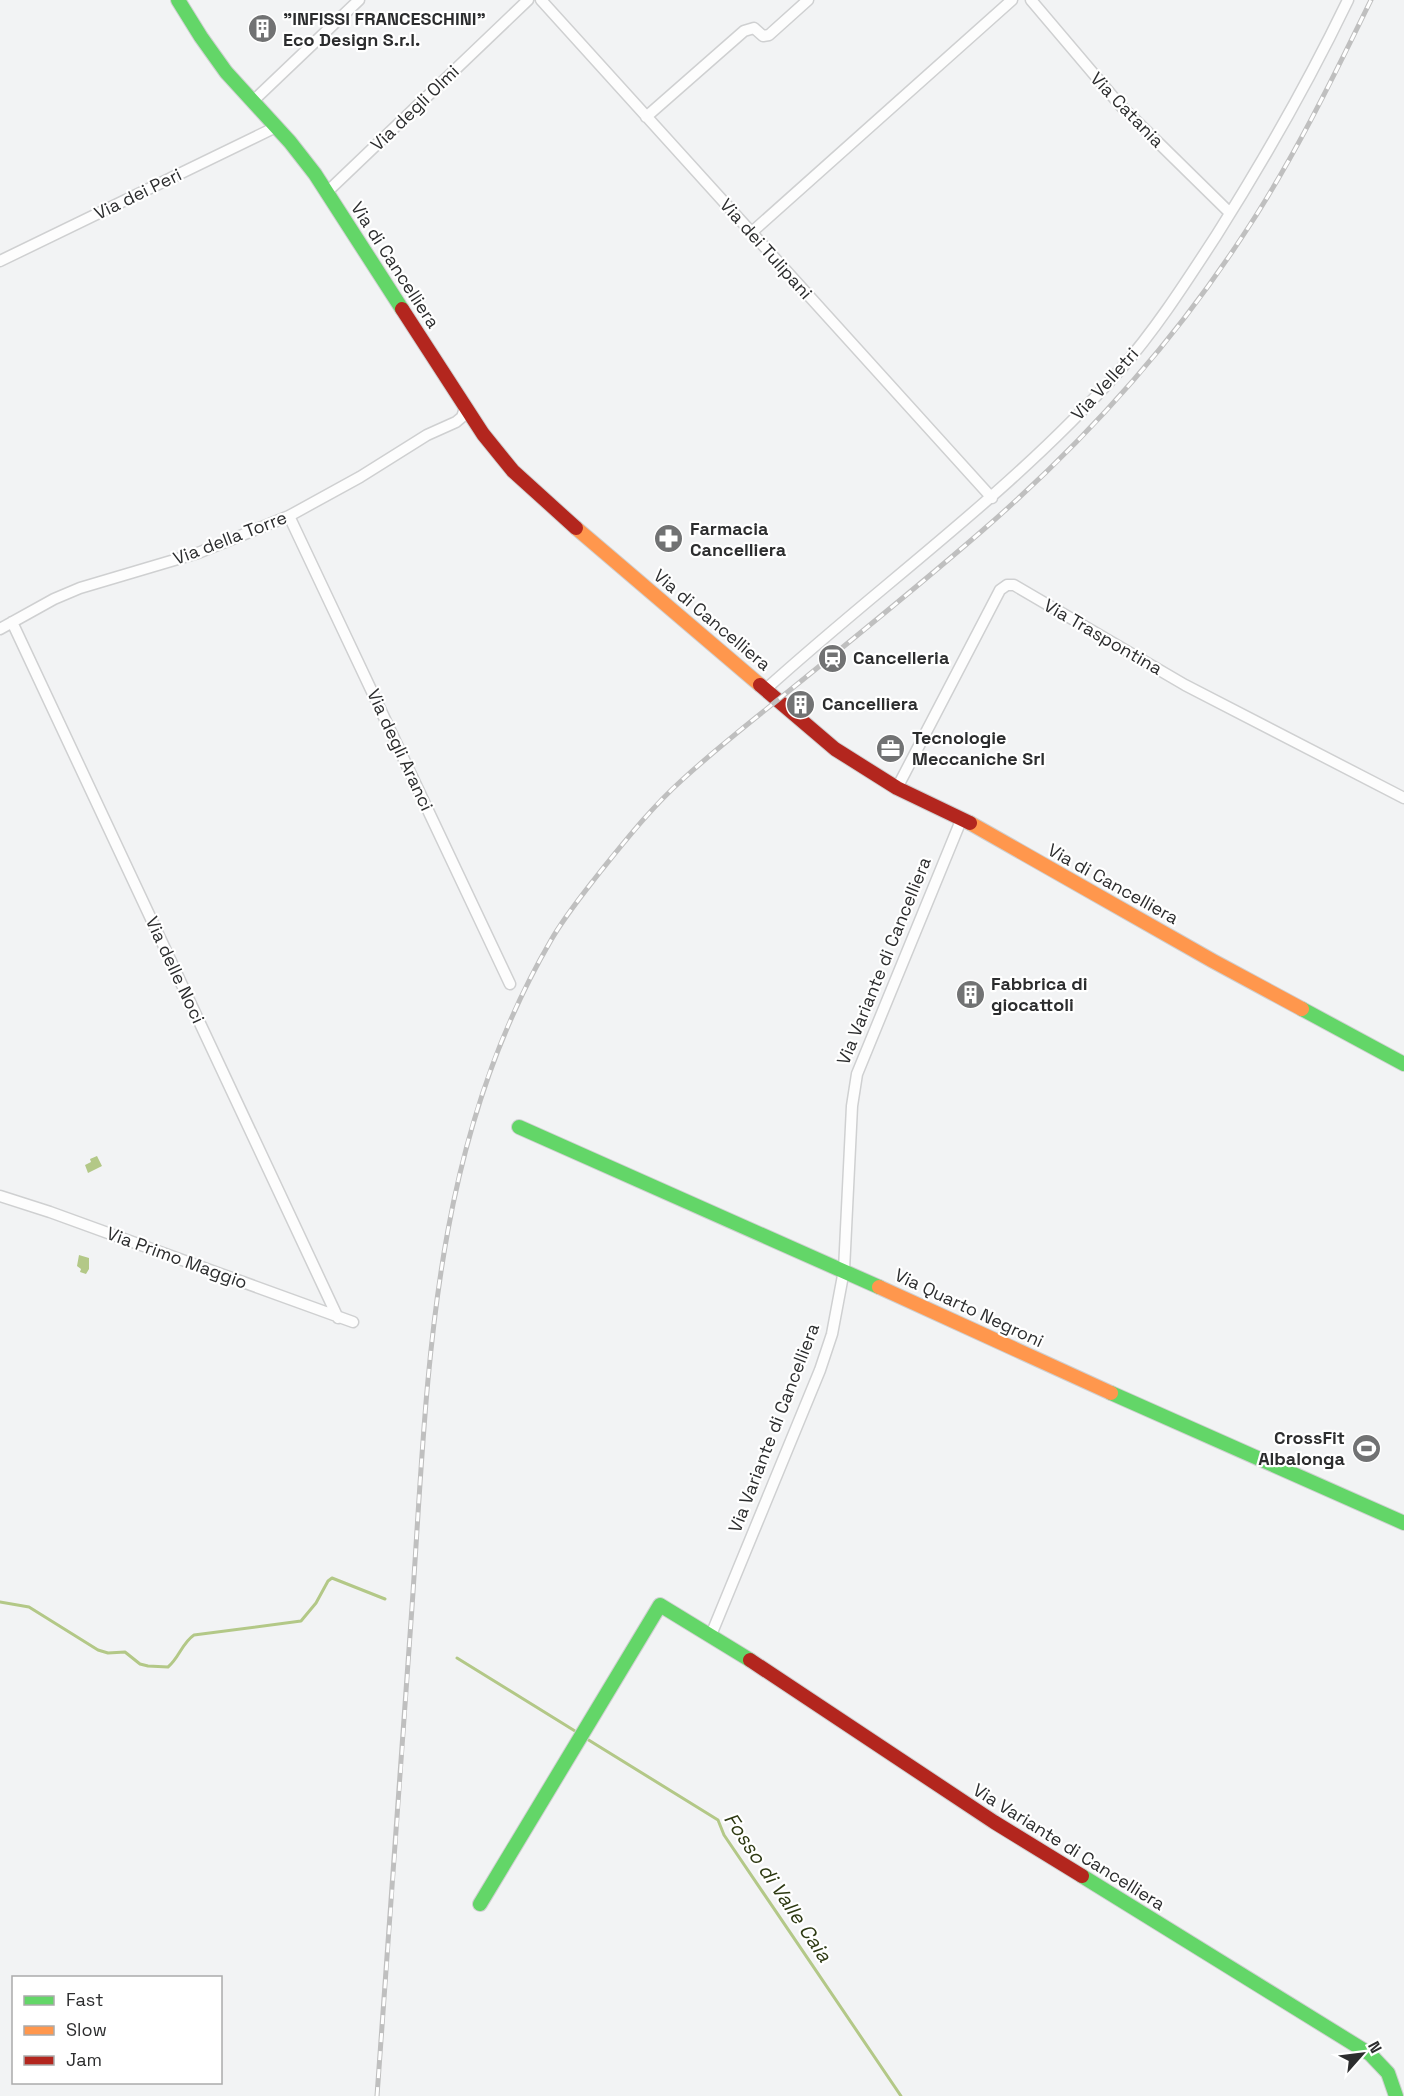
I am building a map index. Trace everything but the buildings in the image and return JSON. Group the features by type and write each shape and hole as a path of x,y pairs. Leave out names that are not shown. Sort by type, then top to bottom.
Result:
{"street":[{"name":"Via di Cancelliera","path":"177,0 216,59 302,157 327,192 483,434 509,466 549,505 835,749 897,788 962,818 1214,961 1404,1064"},
{"path":"252,102 359,0"},
{"name":"Via degli Olmi","path":"327,192 528,0"},
{"name":"Via dei Tulipani","path":"541,0 992,498"},
{"path":"646,117 744,31 754,28 763,36 769,35 808,0"},
{"path":"752,232 1012,0"},
{"name":"Via Catania","path":"1031,0 1120,105 1230,213"},
{"name":"Via Velletri","path":"766,689 992,498 1065,429 1132,356 1191,275 1230,213 1285,120 1348,0"},
{"name":"Via dei Peri","path":"0,261 276,127"},
{"name":"Via della Torre","path":"0,629 54,599 80,588 198,553 289,516 360,477 427,435 460,420 465,408"},
{"path":"451,425 468,426 483,434"},
{"name":"Via degli Aranci","path":"289,516 510,984"},
{"name":"Via Traspontina","path":"897,788 1000,590 1007,585 1014,585 1185,685 1404,798"},
{"name":"Via delle Noci","path":"12,622 338,1318"},
{"name":"Via Variante di Cancelliera","path":"711,1635 825,1358 844,1270 852,1106 857,1074 962,818"},
{"name":"Via Quarto Negroni","path":"519,1127 844,1270 935,1314 1404,1523"},
{"name":"Via Primo Maggio","path":"0,1196 353,1322"},
{"name":"Via Variante di Cancelliera","path":"480,1904 660,1605 711,1635 994,1822 1370,2054 1389,2075 1396,2096"}],"shaded area":[{"path":"97,1156 102,1166 88,1173 85,1165"},
{"path":"79,1255 89,1258 89,1269 86,1274 80,1272 81,1269 77,1266"}],"waterway":[{"name":"Fosso di Valle Caia","path":"0,1602 29,1607 98,1650 108,1653 125,1652 140,1664 168,1667 194,1635 301,1621 332,1578 385,1599"},
{"name":"Fosso di Valle Caia","path":"457,1658 575,1731"},
{"name":"Fosso di Valle Caia","path":"587,1739 718,1820 724,1835 901,2096"}],"railway":[{"path":"377,2096 423,1434 431,1349 442,1265 458,1182 480,1101 510,1020 561,924 600,872 660,802 710,756 913,589 1020,497 1090,428 1155,355 1214,278 1278,180 1371,0"}],"traffic: fast":[{"path":"178,0 226,72 290,142 315,174 402,309"},
{"path":"1302,1009 1404,1064"},
{"path":"519,1127 879,1287"},
{"path":"1111,1393 1404,1523"},
{"path":"480,1904 660,1605 750,1660"},
{"path":"1082,1876 1370,2054 1388,2073 1396,2096"}],"traffic: slow":[{"path":"576,528 760,685"},
{"path":"970,823 1302,1009"},
{"path":"879,1287 1111,1393"}],"traffic: jam":[{"path":"402,309 483,434 513,471 576,528"},
{"path":"760,685 835,749 897,788 970,823"},
{"path":"750,1660 994,1822 1082,1876"}],"place":[{"name":"\"INFISSI FRANCESCHINI\" Eco Design S.r.l.","path":"262,29"},
{"name":"Farmacia Cancelliera","path":"669,539"},
{"name":"Cancelleria","path":"832,658"},
{"name":"Cancelliera","path":"801,704"},
{"name":"Tecnologie Meccaniche Srl","path":"891,748"},
{"name":"Fabbrica di giocattoli","path":"970,994"},
{"name":"CrossFit Albalonga","path":"1366,1448"}]}
